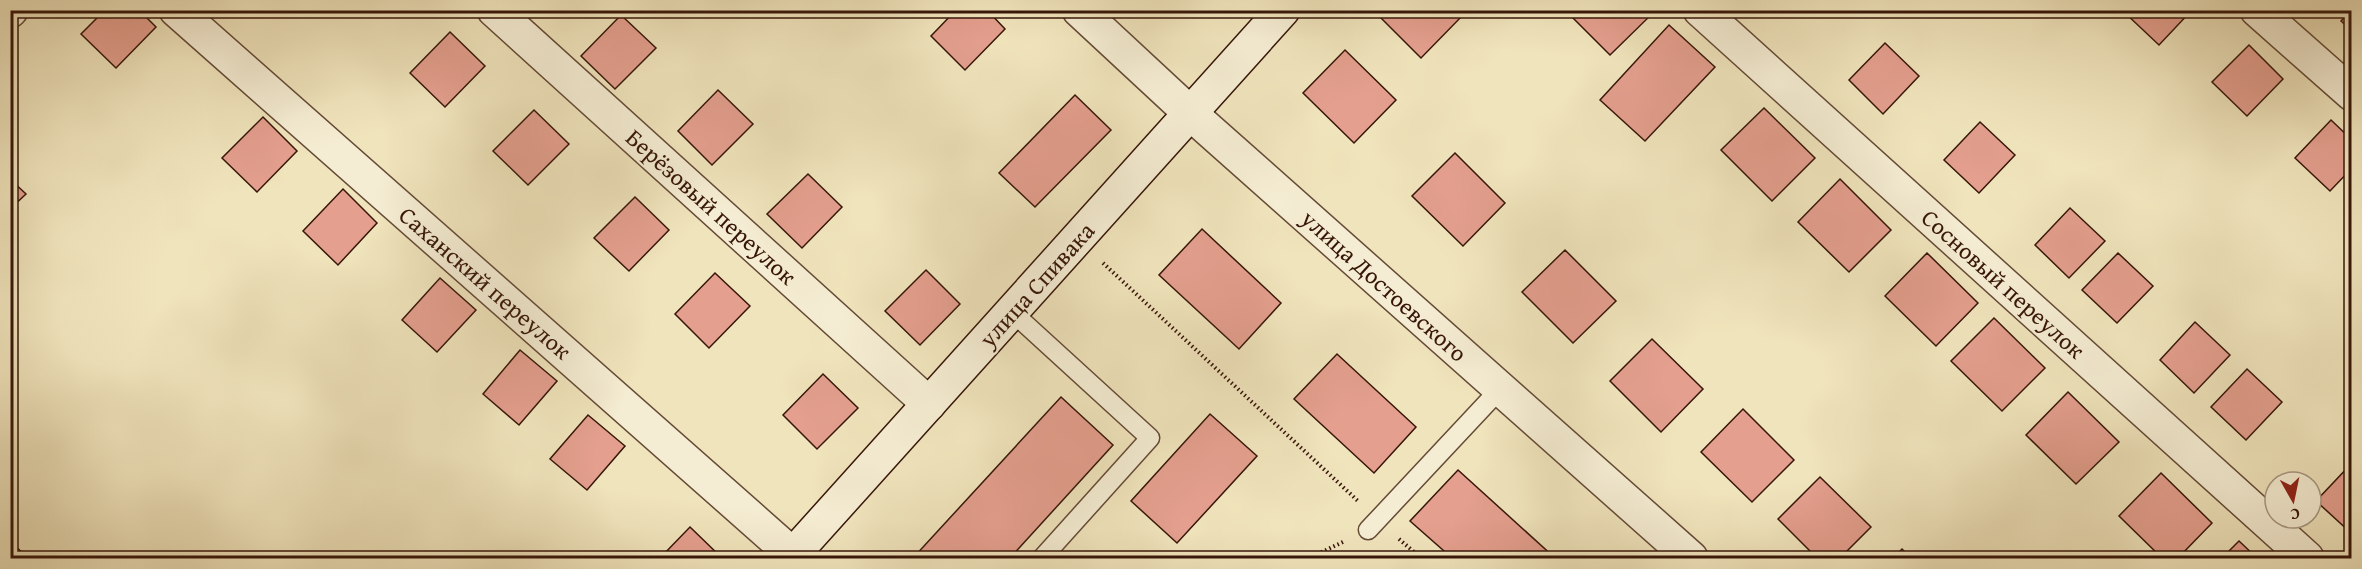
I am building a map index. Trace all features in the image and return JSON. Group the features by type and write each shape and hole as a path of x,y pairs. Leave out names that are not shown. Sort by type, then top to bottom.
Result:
{"street":[{"name":"Саханский переулок","path":"176,10 794,557"},
{"name":"Берёзовый переулок","path":"494,10 929,404"},
{"name":"улица Достоевского","path":"1079,10 1191,114 1691,558"},
{"name":"улица Спивака","path":"794,557 1283,10"},
{"name":"Сосновый переулок","path":"1700,10 2307,558"},
{"path":"2257,10 2352,94"}],"lane":[{"path":"1012,312 1149,438 1042,558"},
{"path":"1372,524 1500,389"}],"path":[{"path":"1078,239 1372,524 1420,558"},
{"path":"1309,558 1372,524"}],"building":[{"path":"105,10 139,10 156,27 116,68 81,34"},
{"path":"956,10 987,10 1005,29 965,70 931,36"},
{"path":"1373,10 1459,10 1463,15 1421,58"},
{"path":"1565,10 1651,10 1653,13 1610,55"},
{"path":"1776,10 1789,10 1783,17"},
{"path":"2126,10 2192,10 2159,45 2124,12"},
{"path":"2352,10 2352,31 2341,21"},
{"path":"621,15 656,48 615,89 581,56"},
{"path":"1669,25 1715,67 1645,141 1600,100"},
{"path":"450,32 485,66 445,107 410,73"},
{"path":"1885,43 1919,76 1883,114 1849,80"},
{"path":"2249,45 2283,79 2247,116 2212,82"},
{"path":"1345,50 1396,100 1354,143 1303,93"},
{"path":"718,90 753,124 712,165 678,131"},
{"path":"1075,95 1111,130 1035,207 999,173"},
{"path":"1764,108 1815,158 1772,201 1721,150"},
{"path":"534,110 569,144 528,185 493,151"},
{"path":"263,117 297,151 257,192 222,158"},
{"path":"2331,120 2352,140 2352,168 2330,191 2295,158"},
{"path":"1980,122 2015,155 1979,193 1944,160"},
{"path":"1455,153 1505,203 1463,246 1412,196"},
{"path":"808,174 842,207 802,248 767,214"},
{"path":"10,179 26,194 10,209"},
{"path":"1840,179 1891,230 1849,272 1798,222"},
{"path":"343,189 377,223 338,265 303,231"},
{"path":"635,197 669,230 629,271 594,238"},
{"path":"2070,208 2105,241 2069,278 2035,245"},
{"path":"1202,229 1281,303 1239,349 1159,275"},
{"path":"1565,250 1616,301 1573,343 1522,292"},
{"path":"1927,253 1978,303 1936,346 1885,296"},
{"path":"2118,253 2153,286 2117,323 2082,290"},
{"path":"926,270 960,304 920,345 885,311"},
{"path":"715,273 750,306 709,348 675,314"},
{"path":"440,278 476,310 437,352 402,320"},
{"path":"1994,318 2045,368 2002,411 1951,361"},
{"path":"2195,322 2230,355 2194,393 2160,360"},
{"path":"1652,339 1703,389 1661,432 1610,381"},
{"path":"520,350 557,381 519,425 483,394"},
{"path":"1337,354 1416,427 1374,473 1294,399"},
{"path":"2247,369 2282,402 2246,440 2211,407"},
{"path":"823,374 858,408 817,449 783,415"},
{"path":"2068,392 2119,442 2076,484 2026,435"},
{"path":"1061,397 1113,445 1010,558 913,558"},
{"path":"1743,409 1794,460 1752,502 1701,452"},
{"path":"1210,414 1257,456 1177,543 1131,501"},
{"path":"588,415 625,446 587,490 550,459"},
{"path":"2352,463 2352,533 2323,507 2323,494"},
{"path":"1458,470 1555,558 1452,558 1410,521"},
{"path":"2161,473 2212,523 2178,558 2162,558 2119,516"},
{"path":"1820,477 1871,527 1840,558 1817,558 1778,519"},
{"path":"690,527 722,558 660,558"},
{"path":"10,541 28,558 10,558"},
{"path":"2239,541 2257,558 2222,558"},
{"path":"1902,549 1911,558 1893,558"}]}
